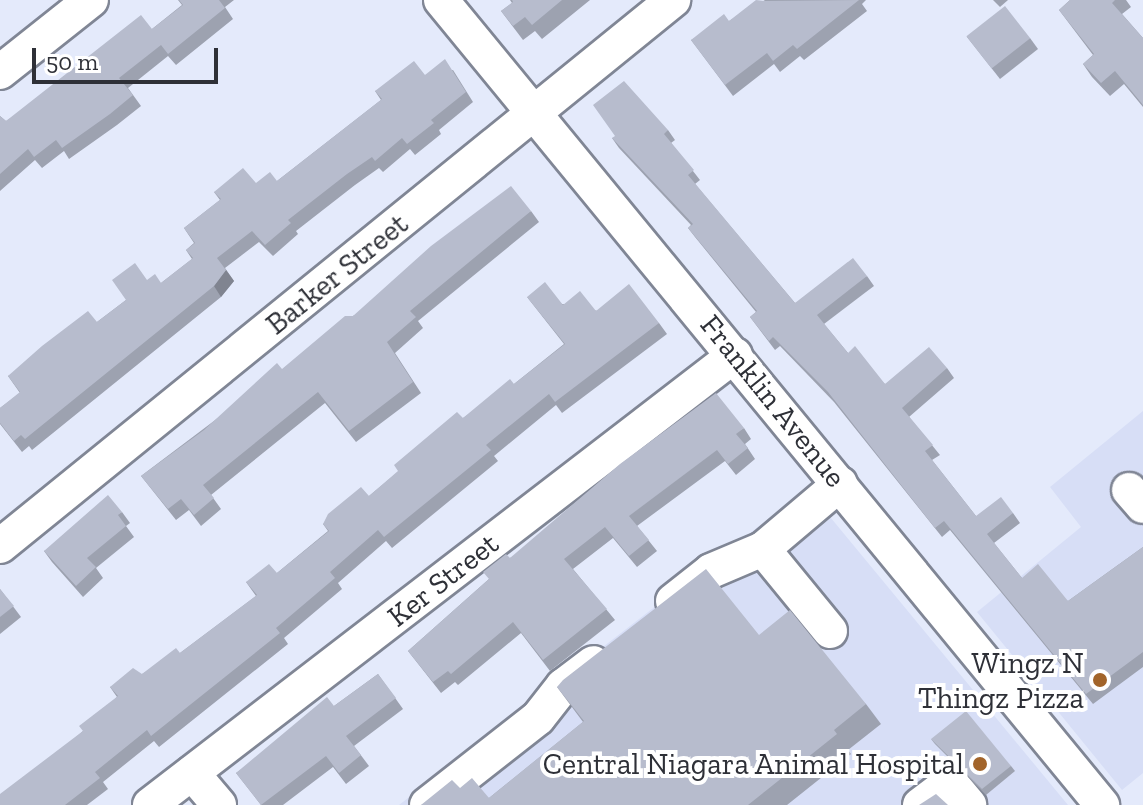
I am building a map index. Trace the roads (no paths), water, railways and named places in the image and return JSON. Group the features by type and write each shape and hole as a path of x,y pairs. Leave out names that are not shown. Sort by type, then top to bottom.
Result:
{"street":[{"path":"0,72 91,0"},
{"name":"Franklin Avenue","path":"441,0 1102,805"},
{"name":"Barker Street","path":"0,546 673,0"},
{"name":"Ker Street","path":"150,805 735,355"},
{"path":"427,805 538,718 563,686 711,571 763,549 840,484"},
{"path":"763,549 830,631"},
{"path":"192,773 219,805"},
{"path":"920,805 950,782 969,805"}],"place":[{"name":"Wingz N Thingz Pizza","path":"1100,680"},
{"name":"Central Niagara Animal Hospital","path":"980,764"}]}
